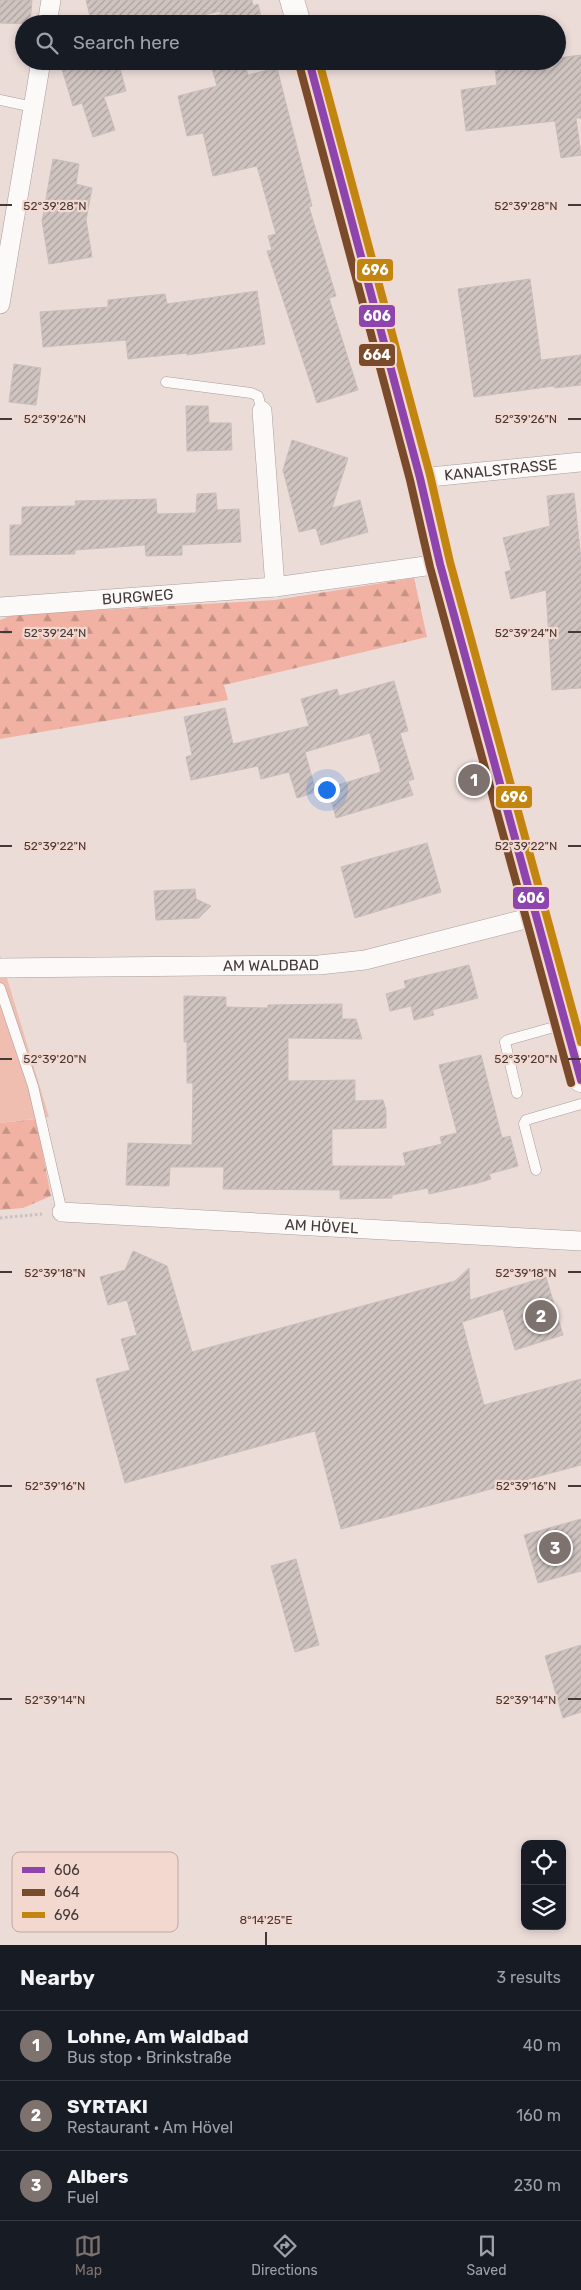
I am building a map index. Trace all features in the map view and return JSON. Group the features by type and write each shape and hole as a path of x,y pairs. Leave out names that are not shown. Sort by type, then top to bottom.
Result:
{"street":[{"path":"48,15 51,0"},
{"path":"292,0 296,15"},
{"path":"0,304 40,70"},
{"path":"311,70 420,478 440,564 581,1080"},
{"path":"262,411 276,587"},
{"name":"KANALSTRASSE","path":"420,478 581,462"},
{"name":"BURGWEG","path":"0,607 276,587 440,564"},
{"name":"AM WALDBAD","path":"0,968 319,966 365,960 537,916"},
{"name":"AM HÖVEL","path":"62,1212 581,1241"}],"lane":[{"path":"0,100 34,107"},
{"path":"166,382 252,393 258,396 262,411"},
{"path":"0,988 33,1086 62,1212"},
{"path":"517,1093 505,1042 565,1024"},
{"path":"536,1170 524,1124 526,1120 581,1104"}],"path":[{"path":"0,1218 62,1212"}],"green space":[{"path":"414,578 427,637 224,685 228,700 0,739 0,620 13,615 275,600"},
{"path":"36,1119 51,1196 23,1208 0,1210 0,1123"}],"shaded area":[{"path":"0,955 49,1117 0,1123"}],"building":[{"path":"0,0 32,0 31,15 15,15 15,24 0,23"},
{"path":"86,0 252,0 253,6 258,4 261,15 218,15 221,14 220,11 204,15 90,15"},
{"path":"581,55 581,118 576,118 581,155 561,158 555,121 466,131 461,90 497,85 495,70 566,70 566,57"},
{"path":"62,70 120,70 126,91 104,97 115,130 93,137 82,103 73,106"},
{"path":"213,70 247,70 248,75 278,70 312,206 309,207 336,296 329,298 358,390 317,403 267,251 272,250 268,236 276,234 257,166 213,176 203,133 187,136 178,96 217,86"},
{"path":"53,159 79,164 76,184 92,188 86,220 92,257 49,264 42,221"},
{"path":"530,279 541,360 581,355 581,385 555,388 554,386 474,397 458,289"},
{"path":"257,291 265,344 187,355 187,353 128,359 126,340 43,347 40,312 108,307 108,300 165,294 167,304"},
{"path":"14,364 41,368 36,405 9,402"},
{"path":"186,406 208,406 209,423 231,423 232,450 187,451"},
{"path":"292,440 348,458 332,508 360,500 368,532 321,545 316,528 299,532 283,470"},
{"path":"216,493 217,510 239,509 241,542 182,545 182,555 146,556 145,545 75,550 75,554 10,555 10,525 22,525 22,507 76,506 75,501 156,499 157,514 196,513 197,494"},
{"path":"574,493 581,559 581,688 552,690 546,590 511,599 505,572 511,570 503,538 550,526 547,496"},
{"path":"394,681 408,731 400,733 414,779 408,781 413,795 336,818 328,788 381,772 370,733 305,752 316,792 297,798 289,772 261,779 258,766 191,780 186,757 192,755 184,717 225,708 233,744 309,726 301,699 337,689 339,696"},
{"path":"427,843 441,892 355,918 341,867"},
{"path":"195,889 196,899 211,906 199,918 156,920 154,891"},
{"path":"469,965 478,998 432,1010 434,1015 414,1020 411,1006 390,1011 386,994 406,988 404,981"},
{"path":"184,996 226,997 226,1007 268,1008 268,1005 342,1004 342,1019 356,1019 362,1039 288,1038 288,1081 355,1080 355,1101 383,1100 386,1110 386,1128 332,1129 332,1166 406,1166 403,1153 442,1144 440,1137 457,1133 439,1065 481,1055 502,1138 510,1136 518,1166 489,1174 491,1179 478,1183 429,1194 428,1188 392,1195 392,1198 340,1199 340,1190 223,1189 224,1167 170,1167 169,1186 126,1185 128,1143 192,1145 193,1083 187,1083 187,1042 184,1042"},
{"path":"133,1251 167,1266 192,1352 455,1281 469,1268 470,1300 546,1277 563,1335 515,1350 503,1309 462,1322 484,1405 581,1379 581,1465 341,1529 315,1431 125,1483 96,1379 130,1370 121,1339 137,1335 127,1300 108,1305 100,1277 125,1270"},
{"path":"581,1519 581,1571 538,1583 524,1535"},
{"path":"296,1559 319,1645 295,1652 271,1566"},
{"path":"581,1645 581,1712 563,1718 545,1656"}],"transit line":[{"name":"664","path":"301,70 410,480 430,567 571,1083"},
{"name":"606","path":"311,70 420,478 440,564 581,1080"},
{"name":"696","path":"321,70 430,475 450,562 581,1042"}],"place":[{"name":"Lohne, Am Waldbad","path":"474,780"},
{"name":"SYRTAKI","path":"541,1316"},
{"name":"Albers","path":"555,1548"}]}
